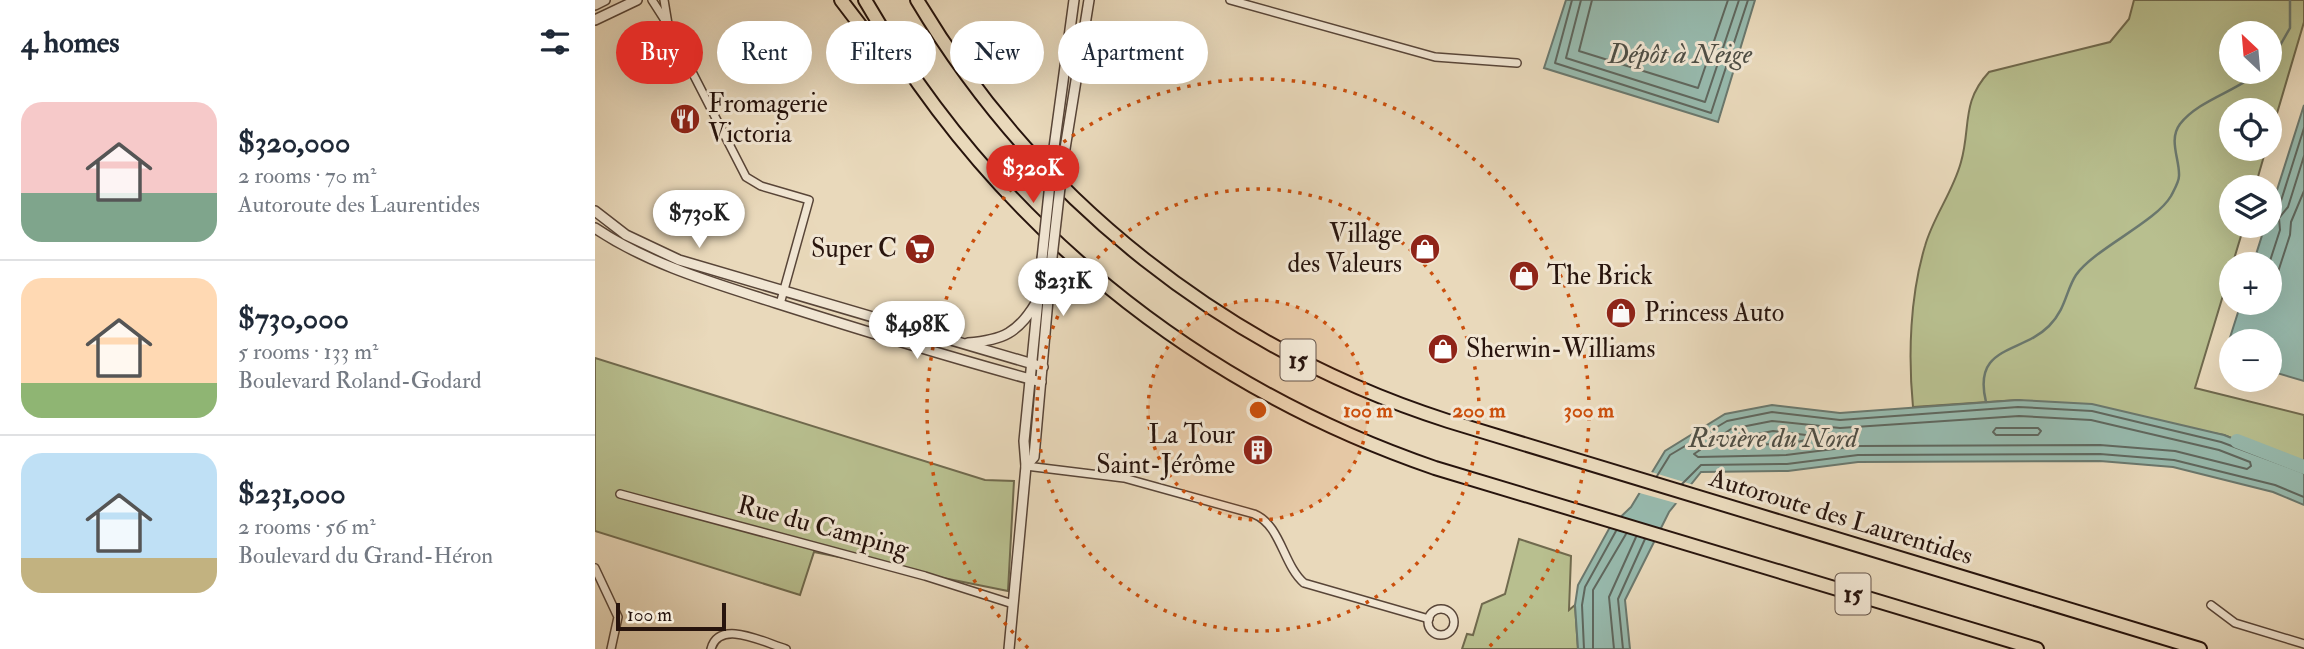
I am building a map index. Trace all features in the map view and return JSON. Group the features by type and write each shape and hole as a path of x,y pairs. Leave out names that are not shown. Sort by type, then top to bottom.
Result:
{"highway":[{"path":"841,0 870,37 924,93"},
{"name":"15","path":"865,0 924,93 986,172 1057,245 1135,310 1210,363 1284,405 1372,445 1435,468 2037,649"},
{"name":"Autoroute des Laurentides","path":"917,0 964,72 1056,182 1139,256 1209,308 1290,356 1375,396 2200,649"}],"street":[{"path":"595,5 605,0"},
{"path":"595,20 637,0"},
{"path":"652,0 665,21"},
{"path":"664,0 667,21"},
{"path":"1026,466 1034,457 1043,367 1053,155 1074,0"},
{"path":"1009,649 1026,466 1023,456 1037,302 1047,262 1072,91 1089,0"},
{"path":"1230,0 1435,57 1501,64 1517,63"},
{"path":"698,84 746,177 761,186 809,200 780,304"},
{"path":"595,211 627,235 679,260 1043,367"},
{"path":"595,228 643,257 780,304 1041,382"},
{"path":"963,344 1005,338 1020,326 1037,302"},
{"path":"1026,466 1124,478 1254,514 1268,524 1294,572 1304,583 1429,619"},
{"name":"Rue du Camping","path":"620,494 925,576 1013,604"},
{"path":"595,568 618,617 611,649"},
{"path":"2211,605 2235,623 2304,644"},
{"path":"711,649 713,640 721,634 731,633 786,649"}],"green space":[{"path":"2134,0 2304,0 2304,22 2282,98 2219,98 2219,161 2263,161 2258,175 2219,175 2219,238 2240,238 2236,252 2219,252 2219,309 2195,388 2304,415 2304,467 2224,435 2018,400 1913,407 1911,326 1916,285 1929,235 1957,173 1974,94 1989,72 2110,42 2129,19"},
{"path":"595,358 985,480 1014,481 1008,591 814,552 800,595 595,531"},
{"path":"1519,539 1571,556 1569,610 1575,605 1578,649 1462,649 1467,634 1473,635 1482,604 1505,594"}],"water":[{"name":"Dépôt à Neige","path":"1566,0 1755,0 1718,122 1544,68"},
{"path":"2304,105 2304,381 2282,375 2282,329 2233,329 2237,315 2282,315 2282,252 2257,252 2261,238 2282,238 2282,175"},
{"name":"Rivière du Nord","path":"2018,400 2092,404 2224,435 2304,467 2304,505 2273,492 2173,467 2100,461 1858,462 1788,471 1701,472 1669,512 1625,600 1630,649 1578,649 1575,605 1578,585 1610,527 1631,507 1665,451 1725,414 1772,405 1840,413"}],"pier":[{"path":"1648,471 1694,485 1679,504 1636,492"}],"waterway":[{"path":"2282,42 2290,28 2290,0"},
{"path":"1986,402 1984,384 1986,370 1992,360 2049,326 2059,313 2076,275 2085,265 2152,216 2171,196 2179,178 2175,137 2180,124 2207,102 2241,84"},
{"name":"Rivière du Nord","path":"2237,441 2304,467"}],"place":[{"name":"Fromagerie Victoria","path":"685,119"},
{"name":"Super C","path":"920,249"},
{"name":"Village des Valeurs","path":"1425,249"},
{"name":"The Brick","path":"1524,276"},
{"name":"Princess Auto","path":"1621,313"},
{"name":"Sherwin-Williams","path":"1443,349"},
{"name":"La Tour Saint-Jérôme","path":"1258,450"}]}
